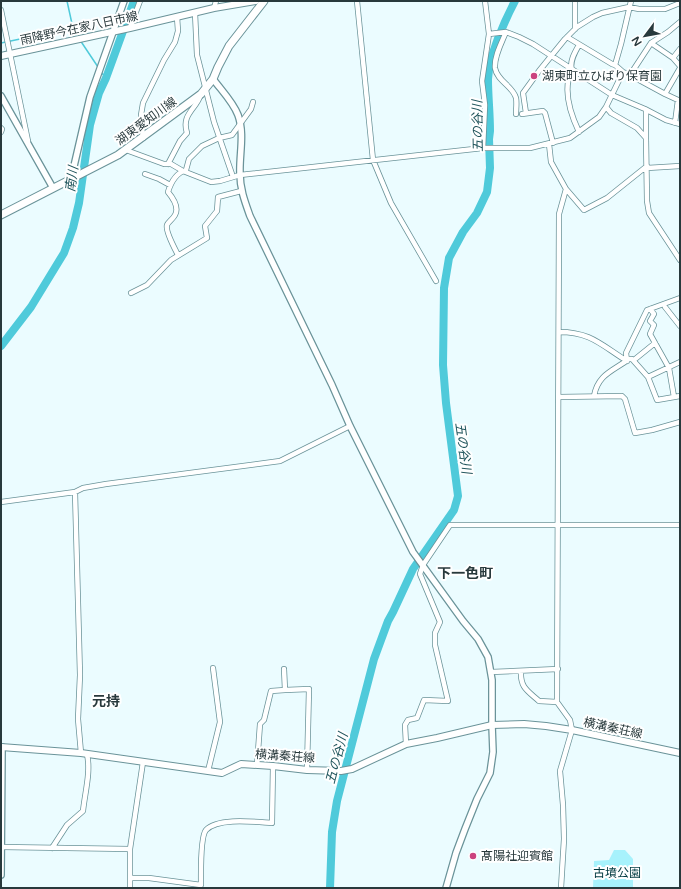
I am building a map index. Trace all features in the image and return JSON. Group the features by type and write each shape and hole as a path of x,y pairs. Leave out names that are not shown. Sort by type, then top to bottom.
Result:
{"main road":[{"name":"雨降野今在家八日市線","path":"1,56 214,8 256,1"},
{"name":"湖東愛知川線","path":"1,215 118,155 204,92 213,80 229,46 264,1"},
{"name":"横溝秦荘線","path":"2,747 84,754 222,774 241,764 257,764 307,770 341,771 352,769 406,744 492,726 524,724 572,730 680,753"}],"street":[{"path":"74,178 86,111 115,31 124,1"},
{"path":"130,28 140,1"},
{"path":"214,8 216,1"},
{"path":"357,1 373,160 391,203 436,281"},
{"path":"483,148 485,105 482,81 491,33 485,1"},
{"path":"575,1 575,29"},
{"path":"615,65 631,1"},
{"path":"680,4 665,9 639,9 629,7 602,13 594,17 575,29 567,37 538,71 523,93 524,114 543,111 545,113 551,144 551,162 566,189 584,210 607,198 647,167 680,166"},
{"path":"1,10 28,141"},
{"path":"195,13 197,55 204,92 232,177"},
{"path":"143,138 141,115 143,102 164,60 175,42 178,31 177,17"},
{"path":"630,75 651,43 680,22"},
{"path":"491,33 506,32 533,44 612,95 677,124 678,100 623,72 615,65 567,37"},
{"path":"506,32 498,51 495,66 497,74 516,98 516,114"},
{"path":"651,43 673,58 680,67 665,94"},
{"path":"579,45 571,66 572,70 568,78 567,88 572,116 579,132"},
{"path":"673,58 680,49"},
{"path":"126,150 164,164 168,164 211,182 240,175 483,148 530,148 551,144 570,138 599,118 623,72"},
{"path":"213,80 233,106 238,116 241,140 241,191 250,216 332,385 350,426 413,552 463,621 478,639 488,657 492,680 492,726 494,752 490,773 469,818 456,853 446,888"},
{"path":"168,164 186,133 184,126 185,118 204,92"},
{"path":"1,96 54,188"},
{"path":"178,255 167,231 167,226 176,211 176,204 168,192 170,185 178,174 186,170 189,159 202,146 219,138 232,135 251,109 253,102"},
{"path":"606,107 611,113 637,128 646,138"},
{"path":"646,110 647,201 649,213 680,260"},
{"path":"1,128 1,132"},
{"path":"145,174 170,185"},
{"path":"561,888 564,839 564,804 560,771 572,730 570,720 557,702 560,214 566,189"},
{"path":"131,293 147,285 164,266 178,255 207,238 205,226 217,211 218,197 241,191"},
{"path":"627,361 626,353 647,310 680,298"},
{"path":"664,304 664,307 680,326"},
{"path":"650,309 654,314 650,321 654,325 650,334 670,368 674,397"},
{"path":"559,332 568,332 588,336 604,344 627,361"},
{"path":"634,360 655,343"},
{"path":"594,396 596,388 602,378 630,358 634,360 648,377 656,400 680,396"},
{"path":"648,377 680,362"},
{"path":"559,397 622,396 625,399 635,433 680,422"},
{"path":"1,502 75,492 91,486 280,461 350,426"},
{"path":"52,848 67,825 83,811 89,761 84,754 78,719 80,675 75,492"},
{"path":"406,744 405,725 408,720 417,718 424,700 448,701 435,645 435,633 440,622 420,574 423,565 450,526 680,525"},
{"path":"208,771 220,722 213,668"},
{"path":"284,669 284,690"},
{"path":"491,672 558,669"},
{"path":"521,671 520,679 522,684 540,701 557,702"},
{"path":"257,764 260,724 264,720 272,691 309,689 307,770"},
{"path":"1,875 2,747"},
{"path":"130,888 130,849 143,762"},
{"path":"130,878 149,878 201,885 202,842 206,829 221,823 252,822 272,824 273,766"},
{"path":"2,847 130,849"}],"green space":[{"name":"古墳公園","path":"614,850 625,850 633,859 633,888 593,888 594,861 609,860"}],"waterway":[{"path":"67,1 74,33 77,37"},
{"name":"南川","path":"1,346 31,307 64,253 73,228 79,203 90,125 99,93 106,78 134,1"},
{"name":"五の谷川","path":"330,888 332,832 337,801 374,659 388,621 413,569 454,510 458,496 446,403 443,365 444,288 449,258 463,232 477,213 487,192 490,168 489,70 498,39 515,1"},
{"path":"1,43 73,28"},
{"path":"80,40 98,67"},
{"name":"南川","path":"101,72 106,78"}],"place":[{"name":"湖東町立ひばり保育園","path":"534,76"},
{"name":"髙陽社迎賓館","path":"473,856"}],"district":[{"name":"下一色町","path":"465,573"},
{"name":"元持","path":"106,701"}]}
